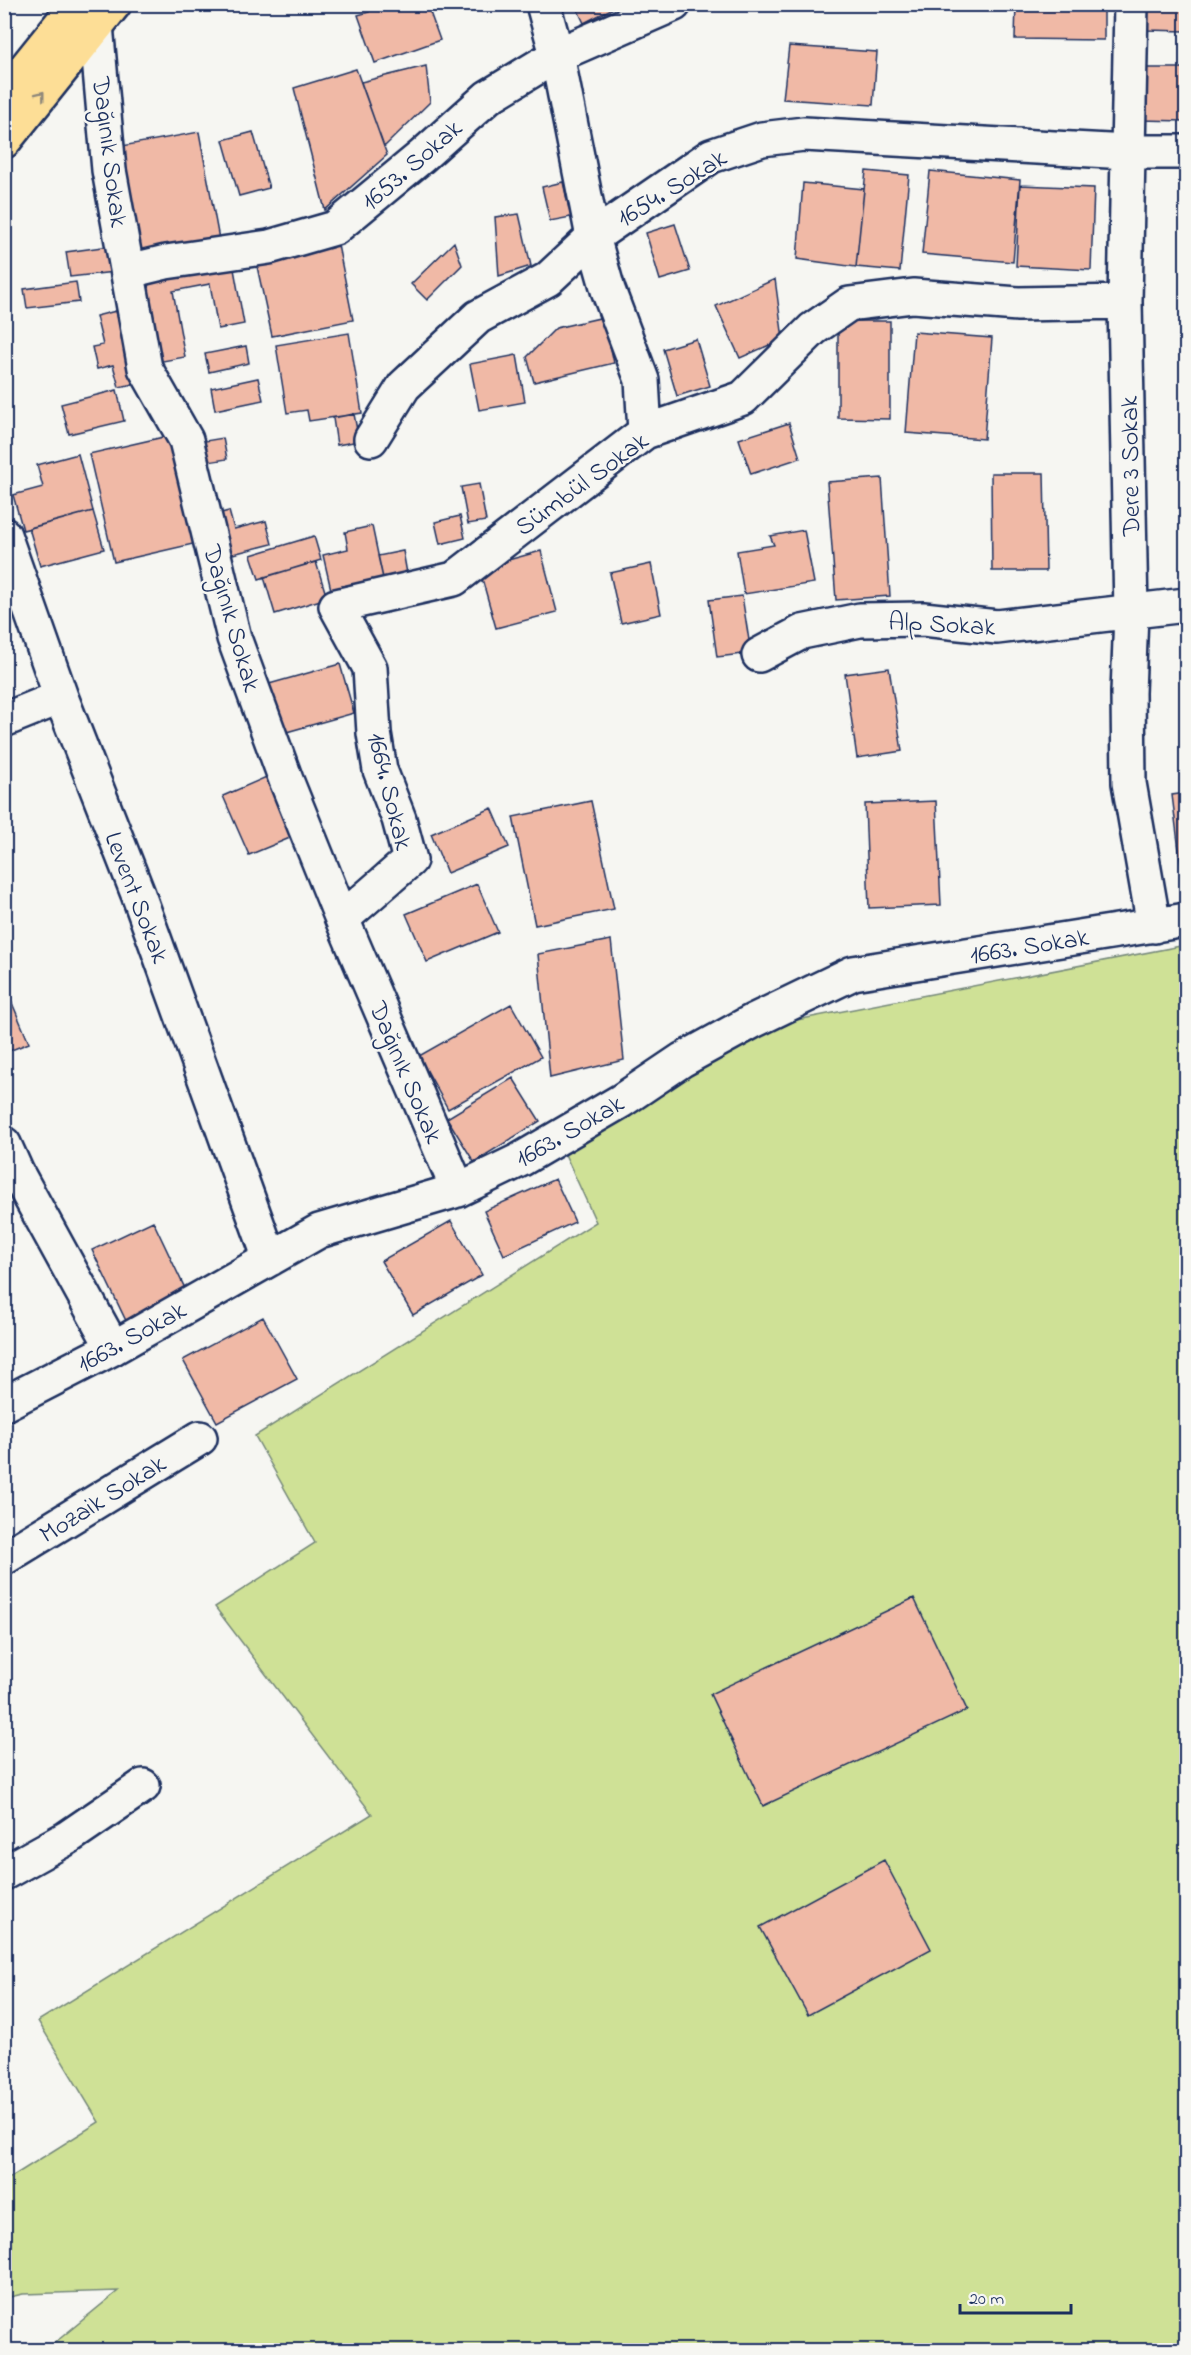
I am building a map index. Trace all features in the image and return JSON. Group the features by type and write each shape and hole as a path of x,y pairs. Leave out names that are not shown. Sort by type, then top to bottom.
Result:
{"main road":[{"path":"4,95 96,11"},
{"path":"4,141 96,11"}],"street":[{"path":"543,4 557,55 593,237 608,290 642,380 645,432"},
{"name":"1653. Sokak","path":"129,271 166,262 269,247 335,228 421,157 488,96 557,55 674,4"},
{"name":"Dere 3 Sokak","path":"1131,4 1125,302 1131,613 1128,693 1129,783 1154,926"},
{"name":"Dağınık Sokak","path":"96,11 109,170 145,368 186,440 234,638 286,780 342,919 458,1190"},
{"name":"1654. Sokak","path":"370,439 404,386 478,317 548,279 593,237 711,156 762,139 804,134 1127,152 1186,152"},
{"name":"Sümbül Sokak","path":"336,606 454,579 645,432 743,398 813,329 849,304 913,296 1018,304 1125,302"},
{"name":"Levent Sokak","path":"4,535 61,697 138,894 270,1259"},
{"name":"Alp Sokak","path":"759,655 802,632 860,620 923,619 997,627 1186,605"},
{"name":"1664. Sokak","path":"336,606 370,668 374,733 380,770 399,819 410,860 342,919"},
{"path":"4,720 61,697"},
{"name":"1663. Sokak","path":"4,1404 113,1348 319,1231 458,1190 520,1160 621,1101 682,1060 852,973 1186,920"},
{"path":"6,1156 113,1348"},
{"name":"Mozaik Sokak","path":"4,1558 200,1438"},
{"path":"4,1874 67,1838 143,1786"}],"green space":[{"path":"1186,945 1186,2350 46,2350 118,2291 23,2294 5,2298 5,2181 99,2122 38,2021 372,1814 215,1607 315,1543 255,1436 596,1222 564,1152 771,1025"}],"building":[{"path":"368,4 427,4 440,40 375,63 358,15 369,12"},
{"path":"575,4 621,4 584,23"},
{"path":"1016,4 1104,4 1104,40 1015,39"},
{"path":"1148,4 1186,4 1186,31 1147,30"},
{"path":"789,46 877,52 873,105 783,99"},
{"path":"426,66 430,102 384,147 361,82"},
{"path":"1141,68 1186,68 1186,121 1140,120"},
{"path":"356,69 387,155 325,210 294,88"},
{"path":"199,132 219,239 142,254 122,146"},
{"path":"253,132 269,188 239,196 223,140"},
{"path":"866,171 909,175 900,271 856,267"},
{"path":"930,171 1020,180 1013,262 922,254"},
{"path":"563,182 571,217 550,221 542,187"},
{"path":"803,183 864,189 856,267 797,259"},
{"path":"1020,185 1094,188 1091,270 1016,266"},
{"path":"519,214 531,266 499,276 495,217"},
{"path":"675,224 690,271 660,280 646,233"},
{"path":"337,240 353,320 272,336 255,257"},
{"path":"454,242 462,265 427,300 411,284"},
{"path":"117,245 123,271 70,277 66,252"},
{"path":"232,258 244,324 218,329 210,284 173,291 185,357 152,363 136,275"},
{"path":"775,279 783,339 740,358 716,306"},
{"path":"76,282 79,302 27,308 24,289"},
{"path":"116,311 134,384 119,387 113,365 97,369 92,347 103,345 96,316"},
{"path":"604,317 614,363 534,382 527,357 556,328"},
{"path":"838,321 890,321 890,419 838,418"},
{"path":"914,332 992,338 984,439 906,433"},
{"path":"349,333 362,413 309,421 307,410 287,413 276,345"},
{"path":"696,339 710,386 677,396 663,349"},
{"path":"246,346 249,363 209,372 205,354"},
{"path":"517,355 525,402 479,410 470,364"},
{"path":"258,378 263,400 215,410 211,388"},
{"path":"117,390 124,421 69,434 61,404"},
{"path":"354,414 359,441 337,445 333,418"},
{"path":"789,423 800,458 751,474 739,439"},
{"path":"168,436 193,544 114,562 89,454"},
{"path":"223,438 227,459 196,464 193,443"},
{"path":"78,454 93,511 23,530 13,495 43,487 37,465"},
{"path":"991,473 1044,473 1046,571 992,571"},
{"path":"882,478 890,596 836,600 827,482"},
{"path":"479,484 486,521 468,524 461,487"},
{"path":"93,511 104,549 40,566 29,528"},
{"path":"229,511 234,529 266,521 272,544 221,557 210,516"},
{"path":"460,516 465,538 440,544 435,522"},
{"path":"372,526 384,583 332,594 323,555 348,549 345,532"},
{"path":"804,530 814,583 744,594 737,551 774,545 770,536"},
{"path":"314,536 321,560 259,579 251,555"},
{"path":"403,551 408,579 384,583 378,556"},
{"path":"541,551 557,612 496,628 479,568"},
{"path":"316,562 327,598 275,614 264,577"},
{"path":"651,564 661,614 621,623 610,573"},
{"path":"742,596 751,653 717,657 709,600"},
{"path":"340,664 354,713 283,733 269,684"},
{"path":"889,668 902,751 857,758 845,674"},
{"path":"271,775 297,835 249,855 223,796"},
{"path":"1186,793 1186,882 1183,882 1172,795"},
{"path":"591,801 614,909 535,925 513,817"},
{"path":"936,801 941,905 869,908 865,804"},
{"path":"492,808 509,847 447,873 431,834"},
{"path":"477,884 498,932 427,962 406,914"},
{"path":"611,940 624,1060 550,1078 538,954"},
{"path":"4,984 29,1043 4,1053"},
{"path":"511,1004 541,1057 448,1109 419,1056"},
{"path":"513,1078 540,1121 474,1162 447,1118"},
{"path":"555,1179 575,1222 504,1255 484,1211"},
{"path":"153,1221 190,1299 129,1327 92,1250"},
{"path":"451,1221 482,1275 413,1315 381,1261"},
{"path":"263,1317 297,1379 217,1422 183,1360"},
{"path":"914,1598 967,1710 763,1806 710,1694"},
{"path":"884,1860 931,1949 808,2015 760,1927"}]}
